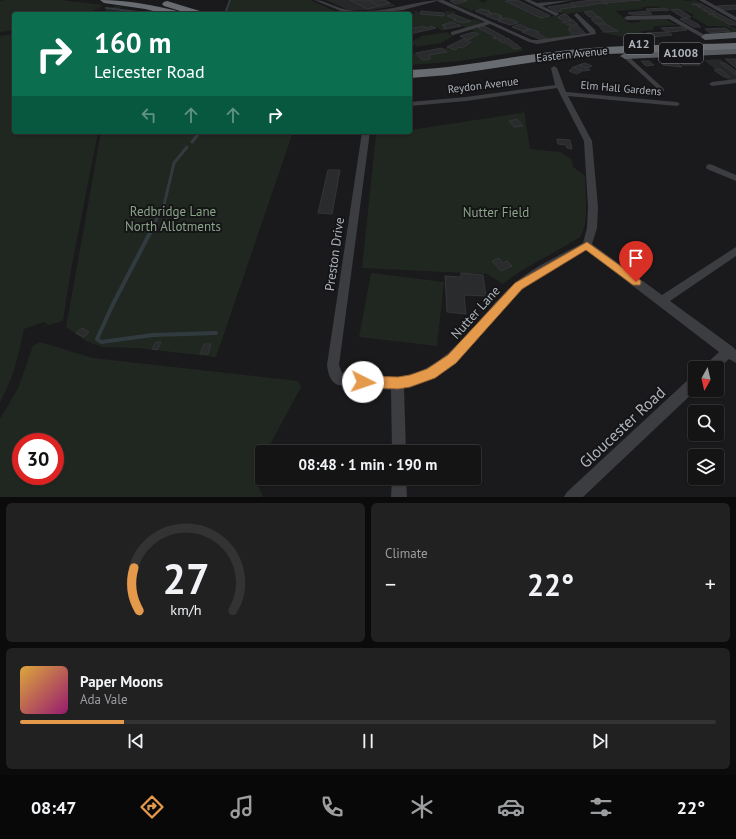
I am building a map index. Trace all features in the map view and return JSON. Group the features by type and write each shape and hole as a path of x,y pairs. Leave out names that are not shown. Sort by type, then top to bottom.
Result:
{"highway":[{"path":"140,0 166,2 194,12"},
{"path":"108,1 156,8 171,12"},
{"name":"A12","path":"542,51 595,43 705,37"},
{"name":"Eastern Avenue","path":"412,68 456,65 542,51 597,46 736,41"},
{"name":"Eastern Avenue","path":"412,74 486,67 539,57 591,51 736,46"},
{"name":"A12","path":"486,67 557,59 625,56"}],"main road":[{"name":"A1008","path":"705,37 736,35"},
{"name":"A1008","path":"625,56 736,51"}],"street":[{"path":"316,0 348,12"},
{"path":"365,12 408,7 436,0"},
{"path":"439,0 489,23 531,41 537,42 593,34 593,31 577,15"},
{"path":"526,0 556,14"},
{"path":"536,5 571,0"},
{"path":"700,0 736,19"},
{"path":"724,13 736,12"},
{"path":"627,18 670,17 705,37"},
{"path":"453,33 489,23"},
{"name":"Elm Hall Gardens","path":"625,56 662,90"},
{"path":"554,68 561,90 588,141 593,207 592,228 587,246 732,354 721,361"},
{"path":"712,84 736,81"},
{"name":"Elm Hall Gardens","path":"561,90 677,104"},
{"name":"Reydon Avenue","path":"412,104 561,90"},
{"name":"Preston Drive","path":"338,379 335,374 333,364 366,134"},
{"path":"710,167 736,178"},
{"name":"Nutter Lane","path":"338,379 398,383 410,381 430,374 452,359 519,286 587,246"},
{"path":"661,301 736,251"},
{"path":"398,383 399,445"},
{"name":"Gloucester Road","path":"572,497 688,389"},
{"path":"399,485 399,497"}],"shaded area":[{"path":"326,0 386,0 396,6 370,10 348,10"},
{"path":"720,59 736,71 736,79 728,80 704,60"}],"green space":[{"path":"61,0 103,5 90,12 12,12 12,30 0,32 0,1"},
{"path":"231,0 310,0 335,11 333,12 227,12"},
{"path":"478,0 484,3 487,1 485,0 504,0 541,18 561,15 559,16 560,18 558,18 562,19 564,24 573,26 569,26 571,29 569,29 574,36 548,39 537,33 539,32 517,23 516,21 503,18 495,13 492,14 482,9 472,11 450,2 456,4 466,2 465,1"},
{"path":"648,0 695,0 702,4 693,4 701,7 699,8 711,13 709,14 716,16 714,16 732,26 730,27 736,28 736,34 724,33 732,30 725,26 708,26 692,17 694,15 686,11 670,10 663,12 668,10 662,7 652,6 641,8 643,9 616,11 629,23 641,22 639,20 666,19 674,24 681,25 657,26 653,27 653,30 640,31 651,37 658,38 624,37 599,32 618,31 610,27 591,11 563,14 547,7 561,9 602,3 608,4 606,3"},
{"path":"115,6 122,7 116,11 125,12 102,12"},
{"path":"412,11 418,11 420,14 444,15 445,11 458,12 447,16 463,23 475,19 483,23 467,28 452,22 443,25 446,29 443,31 434,26 412,29 412,14 416,13"},
{"path":"477,28 496,37 494,38 502,43 505,42 514,49 521,48 523,51 460,61 412,65 412,53 416,53 422,60 430,59 429,55 446,52 443,49 449,47 454,50 459,47 462,48 471,41 468,40 479,34 472,30"},
{"path":"449,32 448,34 455,35 441,43 414,47 417,45 412,44 412,42 422,36"},
{"path":"12,34 12,134 98,134 70,275 63,321 49,325 44,322 24,329 12,375 0,402 0,36"},
{"name":"Nutter Field","path":"524,111 530,149 560,152 571,159 573,167 585,176 586,217 585,225 579,238 519,272 503,284 487,274 362,268 376,135 412,134 412,130 521,113"},
{"name":"Redbridge Lane North Allotments","path":"101,134 292,134 216,357 137,348 102,347 86,341 66,327"},
{"path":"371,273 444,282 437,346 359,337"},
{"path":"40,342 93,358 298,381 301,387 270,445 255,445 255,485 258,485 263,497 0,497 0,419 18,388 33,346"}],"building":[{"path":"350,0 369,0 379,6 367,9"},
{"path":"369,0 384,0 390,3 379,6"},
{"path":"517,0 550,16 541,18 505,1"},
{"path":"600,0 608,4 602,3 577,7 570,3"},
{"path":"602,0 641,0 606,3"},
{"path":"450,1 467,1 456,4"},
{"path":"569,4 576,7 561,9 561,11 558,12 548,7"},
{"path":"692,4 701,4 716,12 707,12 703,10 706,10 698,7 701,7"},
{"path":"736,5 736,9 724,10 717,6"},
{"path":"664,8 669,10 650,11 646,9"},
{"path":"481,9 492,13 485,15 475,11"},
{"path":"677,9 691,17 684,18 671,10"},
{"path":"421,11 444,13 444,16 420,14"},
{"path":"592,11 598,17 589,17 584,12"},
{"path":"648,11 652,14 633,15 628,13"},
{"path":"495,13 502,16 499,17 503,18 497,20 486,16"},
{"path":"717,13 736,23 736,25 728,24 713,16 716,16 714,15 708,14"},
{"path":"453,14 471,21 463,23 453,20 456,19 447,16"},
{"path":"566,14 572,20 563,20 558,18 560,18 558,17 561,15"},
{"path":"600,17 606,24 596,24 591,19"},
{"path":"506,18 518,23 510,25 498,21"},
{"path":"687,18 701,27 694,27 680,19"},
{"path":"573,20 578,25 568,25 562,22"},
{"path":"452,22 461,26 446,29 443,28 446,27 442,25"},
{"path":"519,24 530,29 522,31 512,27"},
{"path":"597,24 606,24 618,31 604,32"},
{"path":"424,26 426,28 432,26 436,28 412,34 412,29"},
{"path":"484,26 505,37 497,39 493,38 496,37 478,28"},
{"path":"569,26 578,26 585,33 572,34 568,29 571,29"},
{"path":"682,27 687,30 671,32 665,31 661,28"},
{"path":"725,28 730,31 710,33 705,29"},
{"path":"531,29 539,32 537,33 548,39 542,40 522,32"},
{"path":"474,32 479,34 468,40 460,36"},
{"path":"668,32 672,35 651,37 646,33"},
{"path":"508,38 521,48 514,49 505,42 502,43 498,40"},
{"path":"463,39 471,42 462,48 459,47 455,50 447,47"},
{"path":"442,48 447,52 429,55 430,59 425,60 422,60 416,53"},
{"path":"725,59 736,59 736,68"},
{"path":"658,60 675,61 682,67 663,65"},
{"path":"641,61 649,61 654,65 646,66"},
{"path":"678,61 695,61 700,65 683,65"},
{"path":"585,63 592,66 587,68 579,65"},
{"path":"720,63 725,63 736,71 736,75"},
{"path":"579,65 590,70 583,71 574,67"},
{"path":"573,67 582,71 577,74 569,71"},
{"path":"720,69 730,77 724,77 714,70"},
{"path":"517,119 523,126 514,127 509,121"},
{"path":"557,139 570,140 572,149 567,148 566,145 558,144"},
{"path":"328,170 340,170 332,214 318,213"},
{"path":"499,258 503,263 507,261 512,266 501,271 492,261"},
{"path":"461,273 483,275 486,296 464,295 466,314 447,312 445,276 461,277"},
{"path":"82,328 89,332 84,337 76,333"},
{"path":"156,342 161,342 157,350 152,349"},
{"path":"204,344 211,344 208,354 200,354"}],"waterway":[{"path":"226,12 230,0"},
{"path":"106,8 138,12"},
{"path":"192,142 198,134"},
{"path":"152,228 164,205 174,163 187,147"},
{"path":"153,227 113,304 97,339 101,342 153,335 216,333"}],"route":[{"path":"363,382 398,383 410,381 430,374 452,359 519,286 528,279 587,246 636,282"}]}
